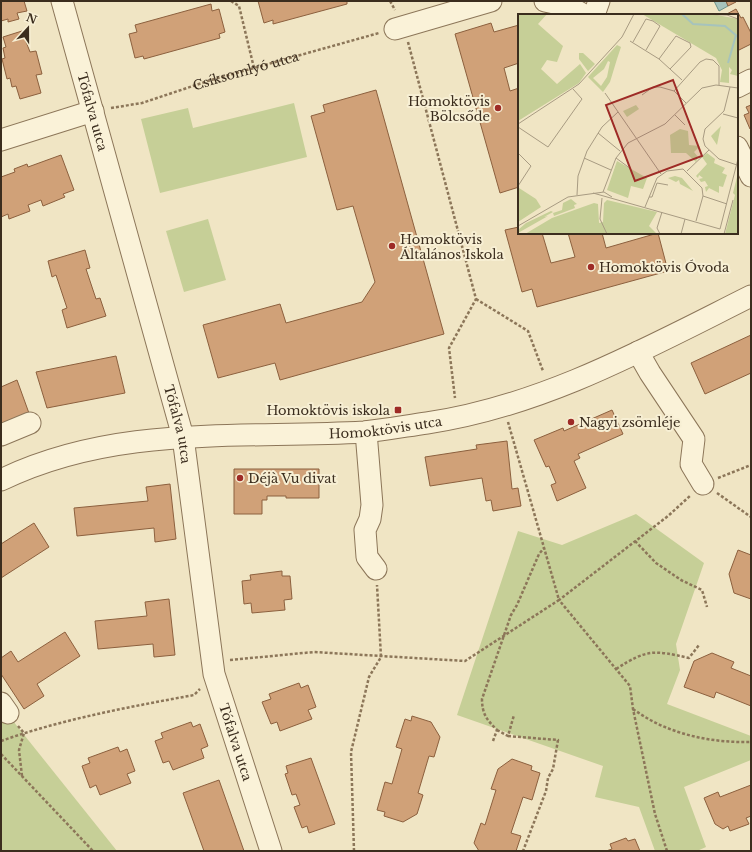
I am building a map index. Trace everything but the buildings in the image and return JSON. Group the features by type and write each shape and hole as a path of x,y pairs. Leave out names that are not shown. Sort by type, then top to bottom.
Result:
{"street":[{"name":"Tófalva utca","path":"62,1 183,437 214,674 271,851"},
{"path":"400,27 491,1"},
{"path":"545,1 568,6 582,14"},
{"path":"594,14 599,1"},
{"path":"738,86 751,80"},
{"path":"1,140 93,111"},
{"path":"738,149 751,176"},
{"name":"Homoktövis utca","path":"1,480 18,472 76,452 135,441 183,437 366,432 429,423 504,406 546,392 638,352 751,296"},
{"path":"638,352 650,373 694,439 691,464 703,484"},
{"path":"1,435 30,423"},
{"path":"366,432 372,505 370,519 365,530 367,557 376,569"}],"path":[{"path":"231,1 239,6 254,68"},
{"name":"Csíksomlyó utca","path":"93,111 142,103 210,80 400,27"},
{"path":"400,27 476,299 528,331 543,371"},
{"path":"455,398 449,348 476,299"},
{"path":"509,424 559,600 630,686 633,708 655,814 667,851"},
{"path":"1,741 24,733 106,712 194,695 225,660 314,652 466,661 502,639 559,600 668,516 703,484 751,465"},
{"path":"703,484 751,517"},
{"path":"635,541 656,563 681,580 702,590 707,607"},
{"path":"523,851 546,791 548,778 553,769 558,740 508,736 497,730 486,720 482,710 482,699 502,639 539,554 544,548"},
{"path":"354,851 351,752 369,677 382,657 376,569"},
{"path":"616,669 637,655 660,652 689,658 699,645"},
{"path":"633,708 645,718 665,727 695,736 728,742 751,742"},
{"path":"508,736 514,715"},
{"path":"493,741 497,730"},
{"path":"22,776 19,750 24,733"},
{"path":"1,754 93,851"}],"green space":[{"path":"294,103 307,157 160,193 141,119 188,108 193,128"},
{"path":"208,219 226,280 184,292 166,231"},
{"path":"636,514 704,563 676,644 680,670 667,704 751,736 751,760 684,787 706,847 697,851 655,851 639,807 595,797 603,766 457,715 518,531 562,545"},
{"path":"1,706 117,851 1,851"}],"water":[{"path":"714,1 726,1 728,6 719,11"}],"place":[{"name":"Homoktövis Bölcsőde","path":"498,108"},
{"name":"Homoktövis Általános Iskola","path":"392,246"},
{"name":"Homoktövis Óvoda","path":"591,267"},
{"name":"Homoktövis iskola","path":"398,410"},
{"name":"Nagyi zsömléje","path":"571,422"},
{"name":"Déjà Vu divat","path":"240,478"}]}
